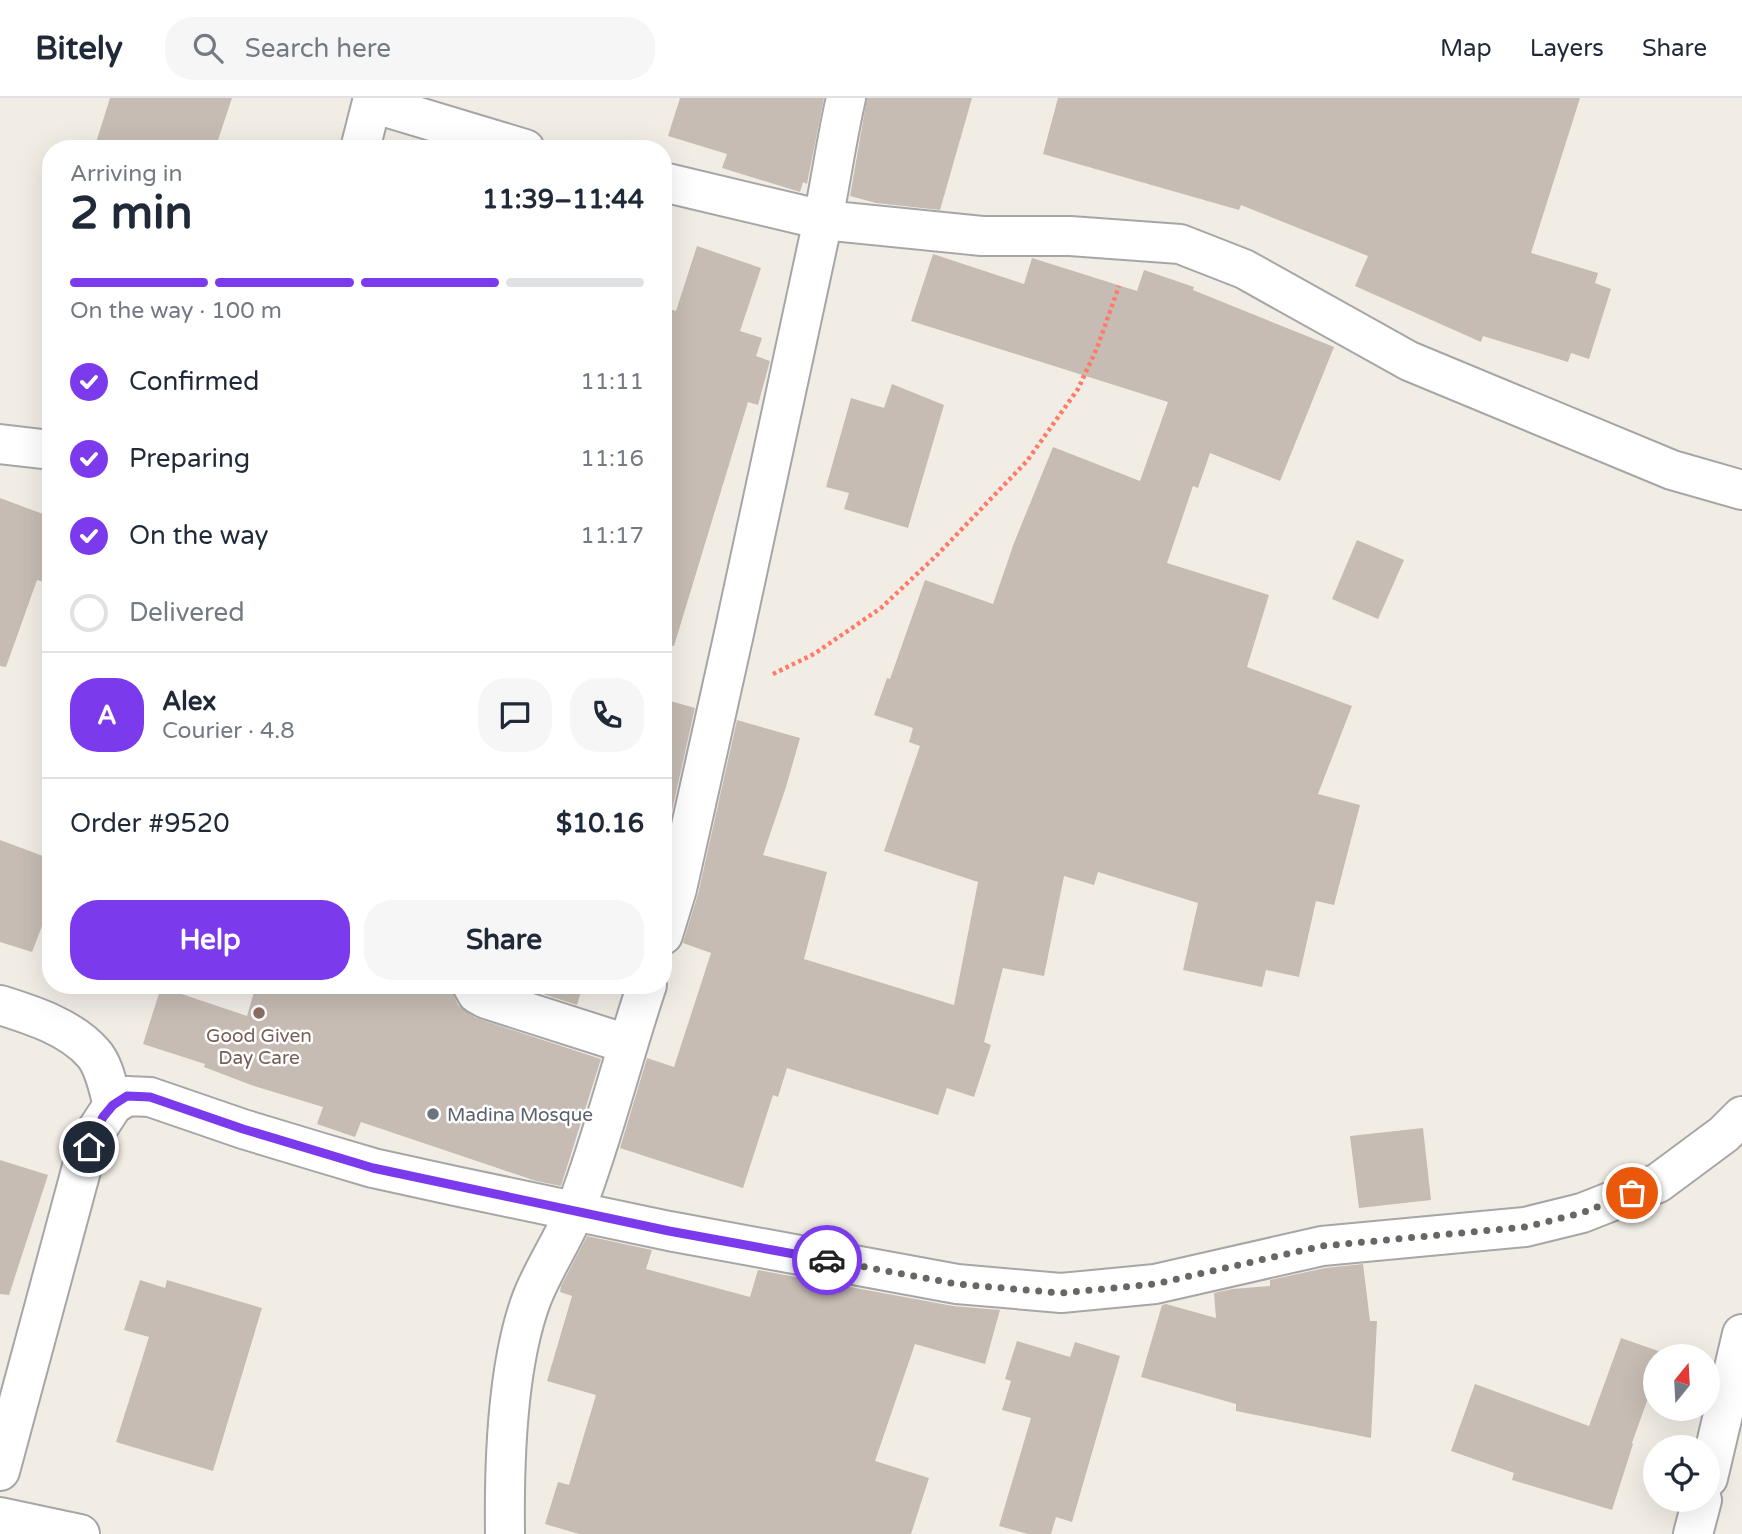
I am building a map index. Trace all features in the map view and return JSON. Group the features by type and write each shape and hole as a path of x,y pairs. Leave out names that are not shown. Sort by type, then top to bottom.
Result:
{"street":[{"path":"672,905 823,220 846,98"},
{"path":"362,140 373,101 496,140"},
{"path":"672,184 823,220 982,236 1070,236 1180,243 1244,269 1409,361 1672,470 1742,490"},
{"path":"0,444 42,449"},
{"path":"477,994 627,1044"},
{"path":"505,1534 512,1391 519,1342 532,1298 575,1210 644,994"},
{"path":"0,1005 26,1013 71,1034 95,1054 106,1078 113,1105"},
{"path":"0,1471 83,1163 96,1131 113,1105 127,1096 150,1097 243,1129 373,1168 669,1231 957,1284 1061,1293 1155,1284 1322,1246 1525,1227 1582,1213 1658,1183 1724,1135 1742,1116"},
{"path":"1718,1435 1742,1334"},
{"path":"1693,1534 1699,1512"},
{"path":"0,1517 80,1534"}],"path":[{"path":"719,701 814,654 881,608 938,554 1027,461 1078,389 1097,348 1135,239"}],"building":[{"path":"110,98 232,98 218,140 97,140"},
{"path":"680,98 824,98 807,184 803,182 800,192 722,168 727,154 668,136"},
{"path":"867,98 972,98 940,210 876,203 850,196"},
{"path":"1058,98 1580,98 1531,253 1598,273 1595,283 1611,289 1589,359 1571,353 1568,362 1483,336 1481,342 1355,286 1368,256 1241,205 1239,210 1043,154"},
{"path":"697,246 761,268 740,331 762,338 756,356 770,361 758,405 748,402 674,646 672,310 676,311"},
{"path":"933,254 1024,284 1032,258 1137,291 1144,270 1194,287 1193,290 1334,347 1280,481 1210,453 1198,488 1193,486 1167,563 1269,595 1247,667 1352,706 1318,794 1360,805 1334,905 1316,901 1299,977 1266,970 1262,987 1183,970 1198,903 1098,872 1094,885 1064,876 1044,976 1003,968 984,1042 991,1045 974,1097 947,1088 938,1115 787,1068 778,1097 773,1095 743,1188 620,1148 647,1058 674,1067 711,953 683,943 698,894 737,720 800,738 763,855 827,872 804,959 954,1005 978,882 884,851 920,746 909,742 913,728 874,715 887,678 890,679 925,580 993,604 1014,543 1053,447 1140,481 1168,402 911,321"},
{"path":"892,384 944,405 908,528 844,509 849,493 826,487 851,398 884,408"},
{"path":"0,498 42,514 42,581 37,580 6,667 0,666"},
{"path":"1357,540 1404,560 1378,619 1332,599"},
{"path":"672,702 695,708 672,811"},
{"path":"0,840 42,856 42,926 32,952 0,942"},
{"path":"159,994 182,994 247,1016 253,994 454,994 458,1005 476,1018 601,1059 561,1186 536,1181 361,1122 355,1137 317,1124 323,1107 251,1085 204,1067 205,1064 143,1044"},
{"path":"543,994 580,994 577,1005"},
{"path":"1423,1128 1431,1200 1359,1208 1350,1136"},
{"path":"0,1160 48,1175 9,1295 0,1294"},
{"path":"587,1236 652,1250 646,1269 750,1297 758,1270 953,1306 1000,1310 985,1364 915,1344 875,1461 929,1478 911,1534 579,1534 545,1524 558,1482 569,1485 596,1395 547,1381 572,1296 560,1292 561,1286"},
{"path":"1363,1264 1370,1321 1377,1321 1371,1438 1236,1411 1236,1404 1141,1377 1162,1305 1216,1318 1214,1293 1270,1286 1270,1280 1325,1268"},
{"path":"140,1280 165,1288 167,1280 262,1308 213,1471 116,1442 149,1337 124,1330"},
{"path":"1621,1338 1643,1346 1643,1412 1612,1510 1512,1480 1514,1473 1451,1451 1475,1384 1589,1426"},
{"path":"1017,1341 1070,1357 1075,1342 1120,1356 1072,1522 1056,1517 1051,1534 1028,1534 999,1526 1031,1418 1002,1410 1011,1381 1005,1379"}],"way so far":[{"path":"827,1260 957,1284 1061,1293 1155,1284 1322,1246 1525,1227 1582,1213 1632,1193"}],"place":[{"name":"Good Given Day Care","path":"259,1013"},
{"name":"Madina Mosque","path":"433,1114"}],"route":[{"path":"89,1147 103,1117 113,1105 127,1096 150,1097 243,1129 373,1168 669,1231 827,1260"}]}
